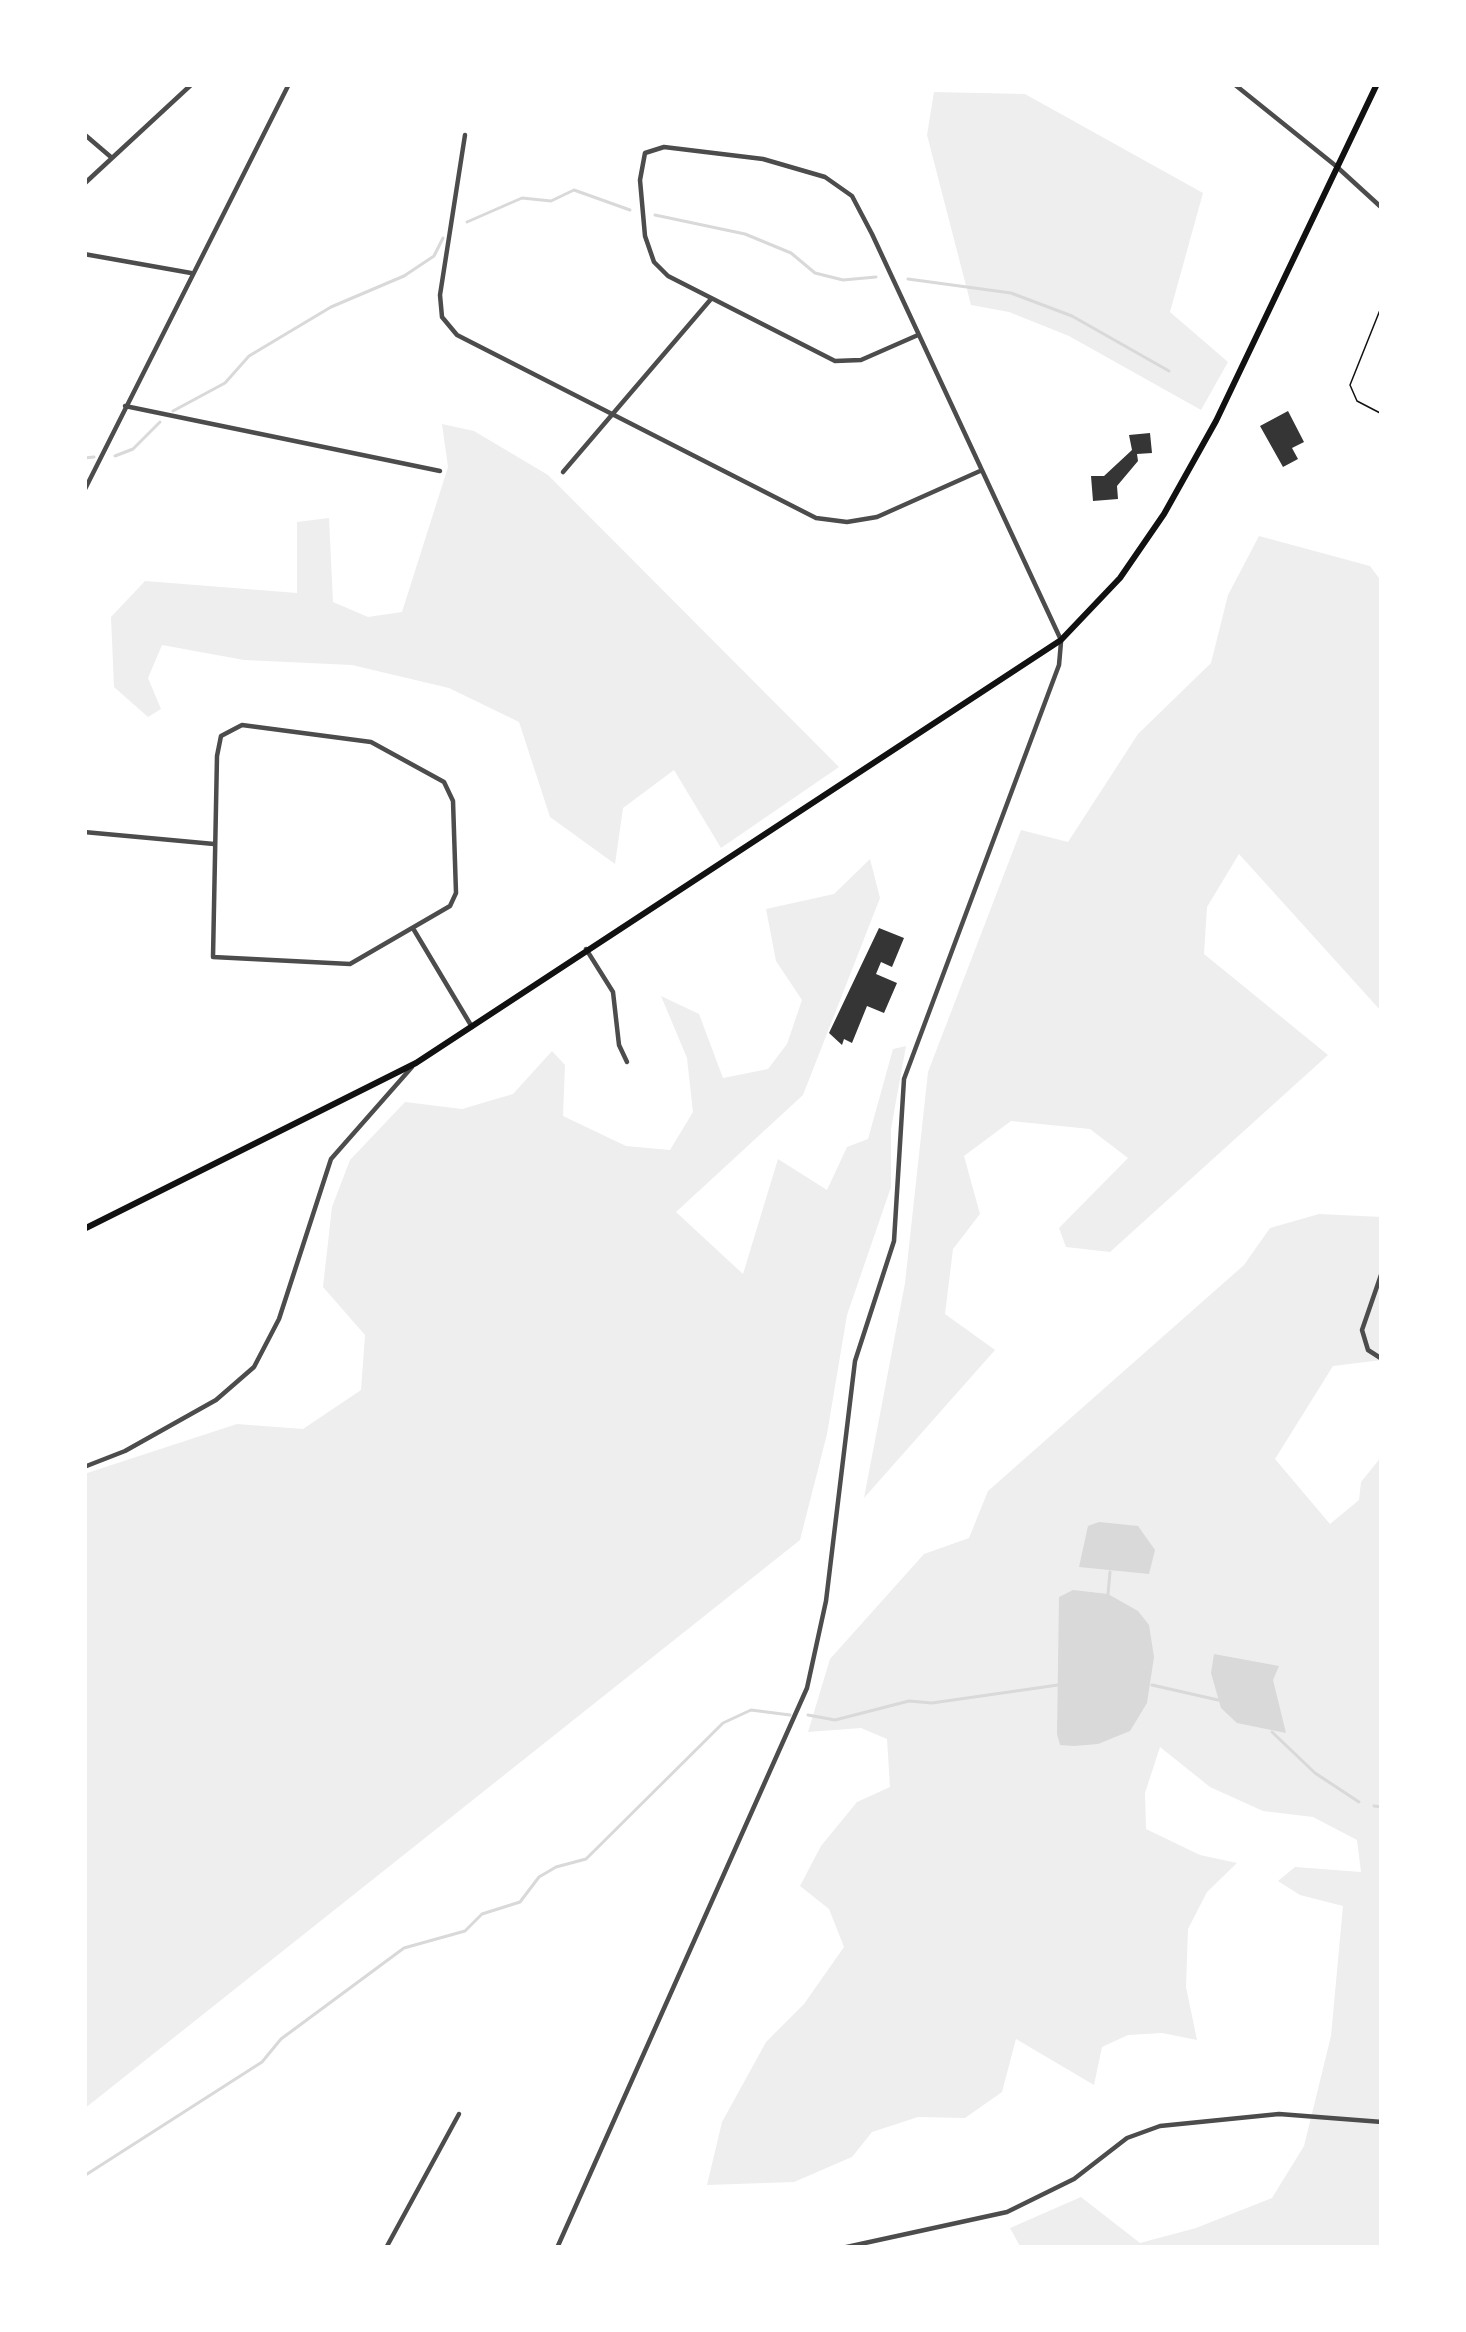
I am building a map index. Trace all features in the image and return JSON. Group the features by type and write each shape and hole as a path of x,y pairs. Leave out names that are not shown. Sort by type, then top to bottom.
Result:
{"main road":[{"path":"84,1228 416,1063 1031,665 1061,640 1120,578 1164,514 1216,421 1377,84"}],"street":[{"path":"84,184 192,84"},
{"path":"84,491 289,84"},
{"path":"1234,84 1382,208"},
{"path":"84,134 112,158"},
{"path":"465,135 440,295 445,322 468,341 613,418 825,520 878,517 980,471"},
{"path":"558,2248 807,1688 826,1601 855,1361 894,1240 904,1078 1059,664 1061,640 865,218 841,186 763,159 650,150 641,162 651,256 668,276 836,361 861,359 918,335"},
{"path":"84,254 190,274"},
{"path":"563,472 711,299"},
{"path":"124,406 440,471"},
{"path":"242,725 380,746 444,782 452,795 455,898 414,930 350,964 216,960 210,944 214,844 217,756 228,730 242,725"},
{"path":"84,832 214,844"},
{"path":"414,930 472,1027"},
{"path":"586,950 613,992 619,1046 627,1062"},
{"path":"84,1467 202,1408 254,1367 279,1319 331,1160 416,1063"},
{"path":"1382,1273 1362,1330 1368,1350 1382,1359"},
{"path":"386,2248 459,2114"},
{"path":"842,2248 1021,2206 1074,2179 1118,2143 1147,2129 1266,2115 1382,2122"}],"path":[{"path":"1382,305 1350,385 1357,401 1382,414"}],"shaded area":[{"path":"934,92 1025,94 1203,193 1170,312 1228,362 1201,410 1069,336 1009,312 971,305 927,135"},
{"path":"442,424 474,431 548,475 839,767 721,848 674,770 623,808 615,864 550,817 519,722 449,688 352,665 244,660 162,645 148,678 161,709 148,717 114,687 111,617 145,581 297,593 297,522 329,518 333,602 368,617 402,612 448,467"},
{"path":"1259,536 1370,566 1382,582 1381,1011 1239,854 1207,907 1204,954 1328,1055 1110,1252 1066,1247 1059,1228 1128,1158 1090,1129 1011,1121 964,1156 980,1214 953,1249 945,1314 995,1350 864,1498 905,1283 928,1072 1021,830 1068,842 1138,734 1211,663 1228,595"},
{"path":"870,859 880,898 803,1095 676,1212 743,1274 778,1159 827,1190 847,1147 868,1139 893,1049 906,1046 891,1129 891,1187 847,1315 827,1434 800,1540 84,2109 84,1474 237,1424 303,1429 361,1390 365,1335 323,1287 332,1207 350,1160 405,1102 462,1109 513,1094 552,1051 565,1065 563,1116 626,1146 670,1150 693,1112 687,1058 661,996 699,1014 723,1078 768,1069 787,1044 802,1000 776,961 766,909 834,894"},
{"path":"1319,1214 1382,1217 1382,1360 1333,1366 1275,1459 1330,1524 1359,1500 1361,1482 1382,1456 1382,2248 1021,2248 1010,2228 1081,2197 1140,2243 1196,2228 1272,2198 1304,2146 1331,2036 1343,1906 1300,1895 1278,1881 1295,1867 1361,1872 1357,1840 1313,1817 1263,1811 1210,1787 1160,1747 1145,1793 1146,1829 1200,1855 1237,1863 1207,1892 1188,1929 1186,1987 1197,2040 1162,2033 1128,2035 1102,2047 1094,2085 1016,2039 1002,2092 965,2118 918,2117 872,2132 852,2157 794,2182 707,2185 722,2122 766,2042 804,2004 844,1947 829,1909 800,1886 821,1846 857,1802 890,1787 887,1739 861,1728 808,1732 830,1659 924,1554 969,1538 988,1491 1244,1265 1270,1228"},
{"path":"1099,1522 1138,1526 1155,1550 1149,1574 1079,1567 1088,1526"},
{"path":"1073,1590 1108,1594 1138,1611 1149,1625 1154,1657 1147,1703 1130,1731 1098,1744 1060,1745 1057,1734 1059,1597"},
{"path":"1214,1654 1279,1666 1273,1680 1286,1733 1237,1723 1221,1708 1211,1673"}],"building":[{"path":"1288,411 1304,442 1292,448 1298,459 1283,467 1260,426"},
{"path":"1150,433 1152,453 1137,454 1138,461 1117,486 1118,499 1093,501 1091,476 1104,476 1132,450 1129,435"},
{"path":"879,928 904,938 892,967 881,962 876,974 897,983 884,1013 867,1006 852,1043 844,1039 842,1045 829,1033"}],"waterway":[{"path":"467,222 522,198 551,201 574,190 630,210"},
{"path":"655,215 745,234 791,253 815,273 843,280 876,277"},
{"path":"173,411 225,383 249,356 331,307 404,276 434,256 443,238"},
{"path":"908,279 1011,293 1072,316 1169,371"},
{"path":"115,456 133,449 160,422"},
{"path":"84,458 94,457"},
{"path":"1108,1594 1110,1572"},
{"path":"808,1715 835,1720 909,1701 932,1703 1058,1685"},
{"path":"1152,1685 1218,1700"},
{"path":"84,2176 262,2062 281,2039 404,1948 465,1931 482,1914 520,1902 539,1877 586,1859 723,1723 751,1710 790,1715"},
{"path":"1272,1732 1315,1773 1359,1802"},
{"path":"1374,1806 1382,1807"}]}
